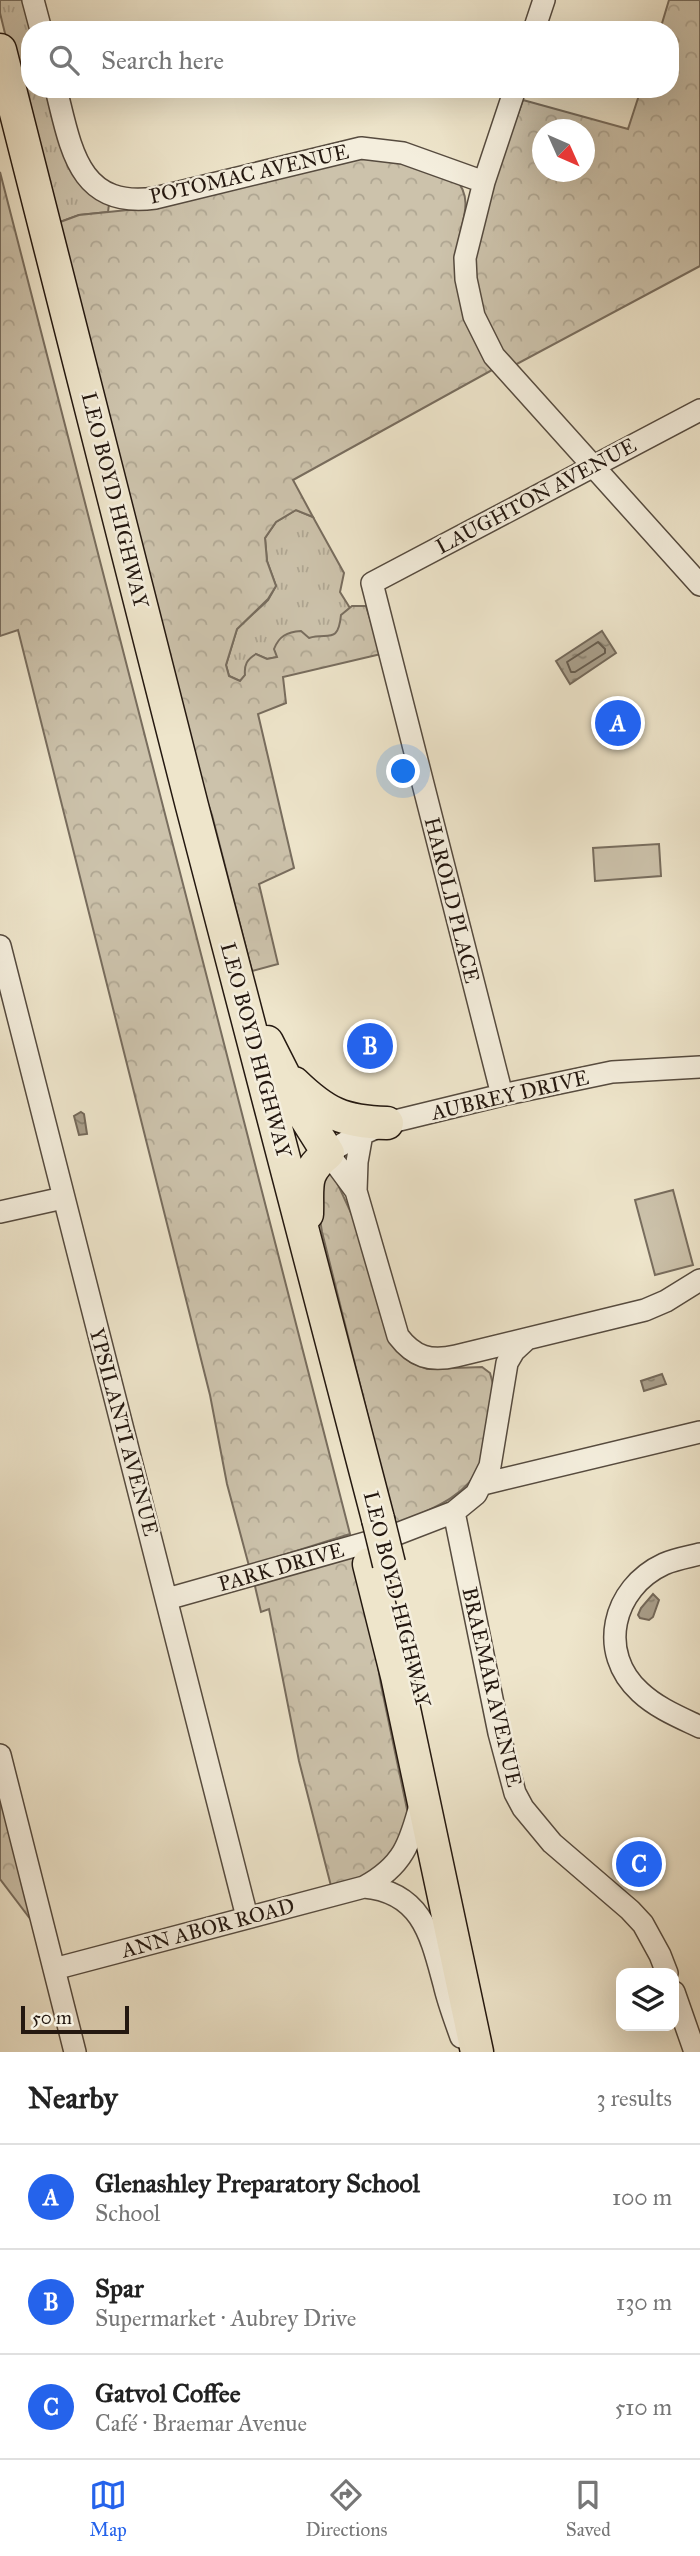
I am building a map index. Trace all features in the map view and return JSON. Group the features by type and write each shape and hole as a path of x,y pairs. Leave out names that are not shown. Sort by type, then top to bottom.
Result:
{"highway":[{"name":"LEO BOYD HIGHWAY","path":"0,50 307,1243 368,1521"},
{"name":"LEO BOYD HIGHWAY","path":"0,130 379,1564 424,1705 498,2052"},
{"path":"228,943 236,972 269,1047 304,1115 328,1153 316,1163 307,1178 307,1243"},
{"path":"269,1047 293,1082 323,1108 374,1128"},
{"name":"LEO BOYD HIGHWAY","path":"379,1564 423,1796 477,2052"}],"street":[{"path":"33,0 39,21"},
{"path":"537,21 544,0"},
{"name":"POTOMAC AVENUE","path":"58,98 76,160 95,186 113,197 139,200 155,198 337,152 371,147 403,153 484,182"},
{"path":"512,98 484,182 465,258 466,279 474,316 494,356 700,585"},
{"name":"LAUGHTON AVENUE","path":"372,583 700,410"},
{"name":"HAROLD PLACE","path":"372,583 502,1095"},
{"name":"YPSILANTI AVENUE","path":"0,946 247,1917"},
{"name":"AUBREY DRIVE","path":"328,1153 374,1128 502,1095 612,1072 700,1067"},
{"path":"374,1128 357,1162 356,1191 398,1336 414,1353 432,1359 468,1353 645,1310 666,1301 700,1280"},
{"path":"328,1153 356,1191"},
{"path":"0,1212 63,1198"},
{"name":"PARK DRIVE","path":"167,1599 397,1534 454,1512 467,1503 483,1483 494,1454 510,1356 527,1339"},
{"path":"468,1353 486,1360 504,1380"},
{"path":"483,1483 700,1432"},
{"name":"BRAEMAR AVENUE","path":"454,1512 499,1733 515,1793 536,1826 552,1843 643,1924 665,1968"},
{"path":"700,1554 662,1565 642,1579 623,1603 616,1617 614,1633 617,1659 624,1674 639,1691 659,1707 700,1727"},
{"path":"0,1755 75,2052"},
{"name":"ANN ABOR ROAD","path":"54,1969 363,1887 385,1874 401,1859 408,1846 423,1796"},
{"name":"ANN ABOR ROAD","path":"363,1887 388,1891 400,1897 417,1912 437,1957 466,2052"},
{"path":"679,2006 695,2052"}],"green space":[{"path":"0,0 26,0 32,21 21,21 21,98 54,98 109,204 108,212 79,215 52,225 0,13"},
{"path":"669,0 700,0 700,266 515,365 497,347 484,324 473,258 501,161 523,100 592,119 532,119 532,182 595,182 595,120 628,129 638,98 679,98 679,21 663,21"},
{"path":"373,154 455,178 462,187 465,207 457,249 457,272 465,299 494,369 293,480 313,517 296,510 276,522 265,538 267,561 276,586 268,599 237,629 226,665 229,676 240,681 245,675 247,663 256,654 267,659 277,657 274,649 281,638 288,634 301,631 309,638 335,634 341,615 352,606 366,606 381,654 283,677 286,703 258,714 294,868 259,884 278,964 252,971 212,815 177,717 52,225 79,215 147,208"},
{"path":"0,172 350,1534 249,1566 227,1484 210,1395 18,630 0,636"},
{"path":"296,510 313,517 344,573 340,592 350,608 342,615 335,635 278,657 267,659 256,654 246,675 240,681 229,676 226,665 237,629 268,600 276,586 267,561 265,538 276,522"},
{"path":"659,844 661,876 595,881 593,848"},
{"path":"329,1165 358,1228 393,1345 410,1362 427,1369 482,1367 490,1373 493,1384 486,1447 474,1476 466,1486 444,1502 395,1525 322,1232 315,1189"},
{"path":"673,1190 693,1265 655,1275 635,1200"},
{"path":"354,1553 365,1586 381,1685 408,1814 400,1845 371,1874 331,1886 299,1761 269,1609 261,1612 254,1582"},
{"path":"0,1782 31,1920 0,1879"}],"water":[{"path":"602,631 616,653 570,684 556,661"},
{"path":"81,1112 84,1114 87,1134 79,1135 74,1116"},
{"path":"662,1374 666,1384 644,1391 641,1381"},
{"path":"653,1594 659,1600 653,1617 649,1620 640,1618 638,1615 641,1608"}],"place":[{"name":"Glenashley Preparatory School","path":"618,723"},
{"name":"Spar","path":"370,1046"},
{"name":"Gatvol Coffee","path":"639,1864"}]}
